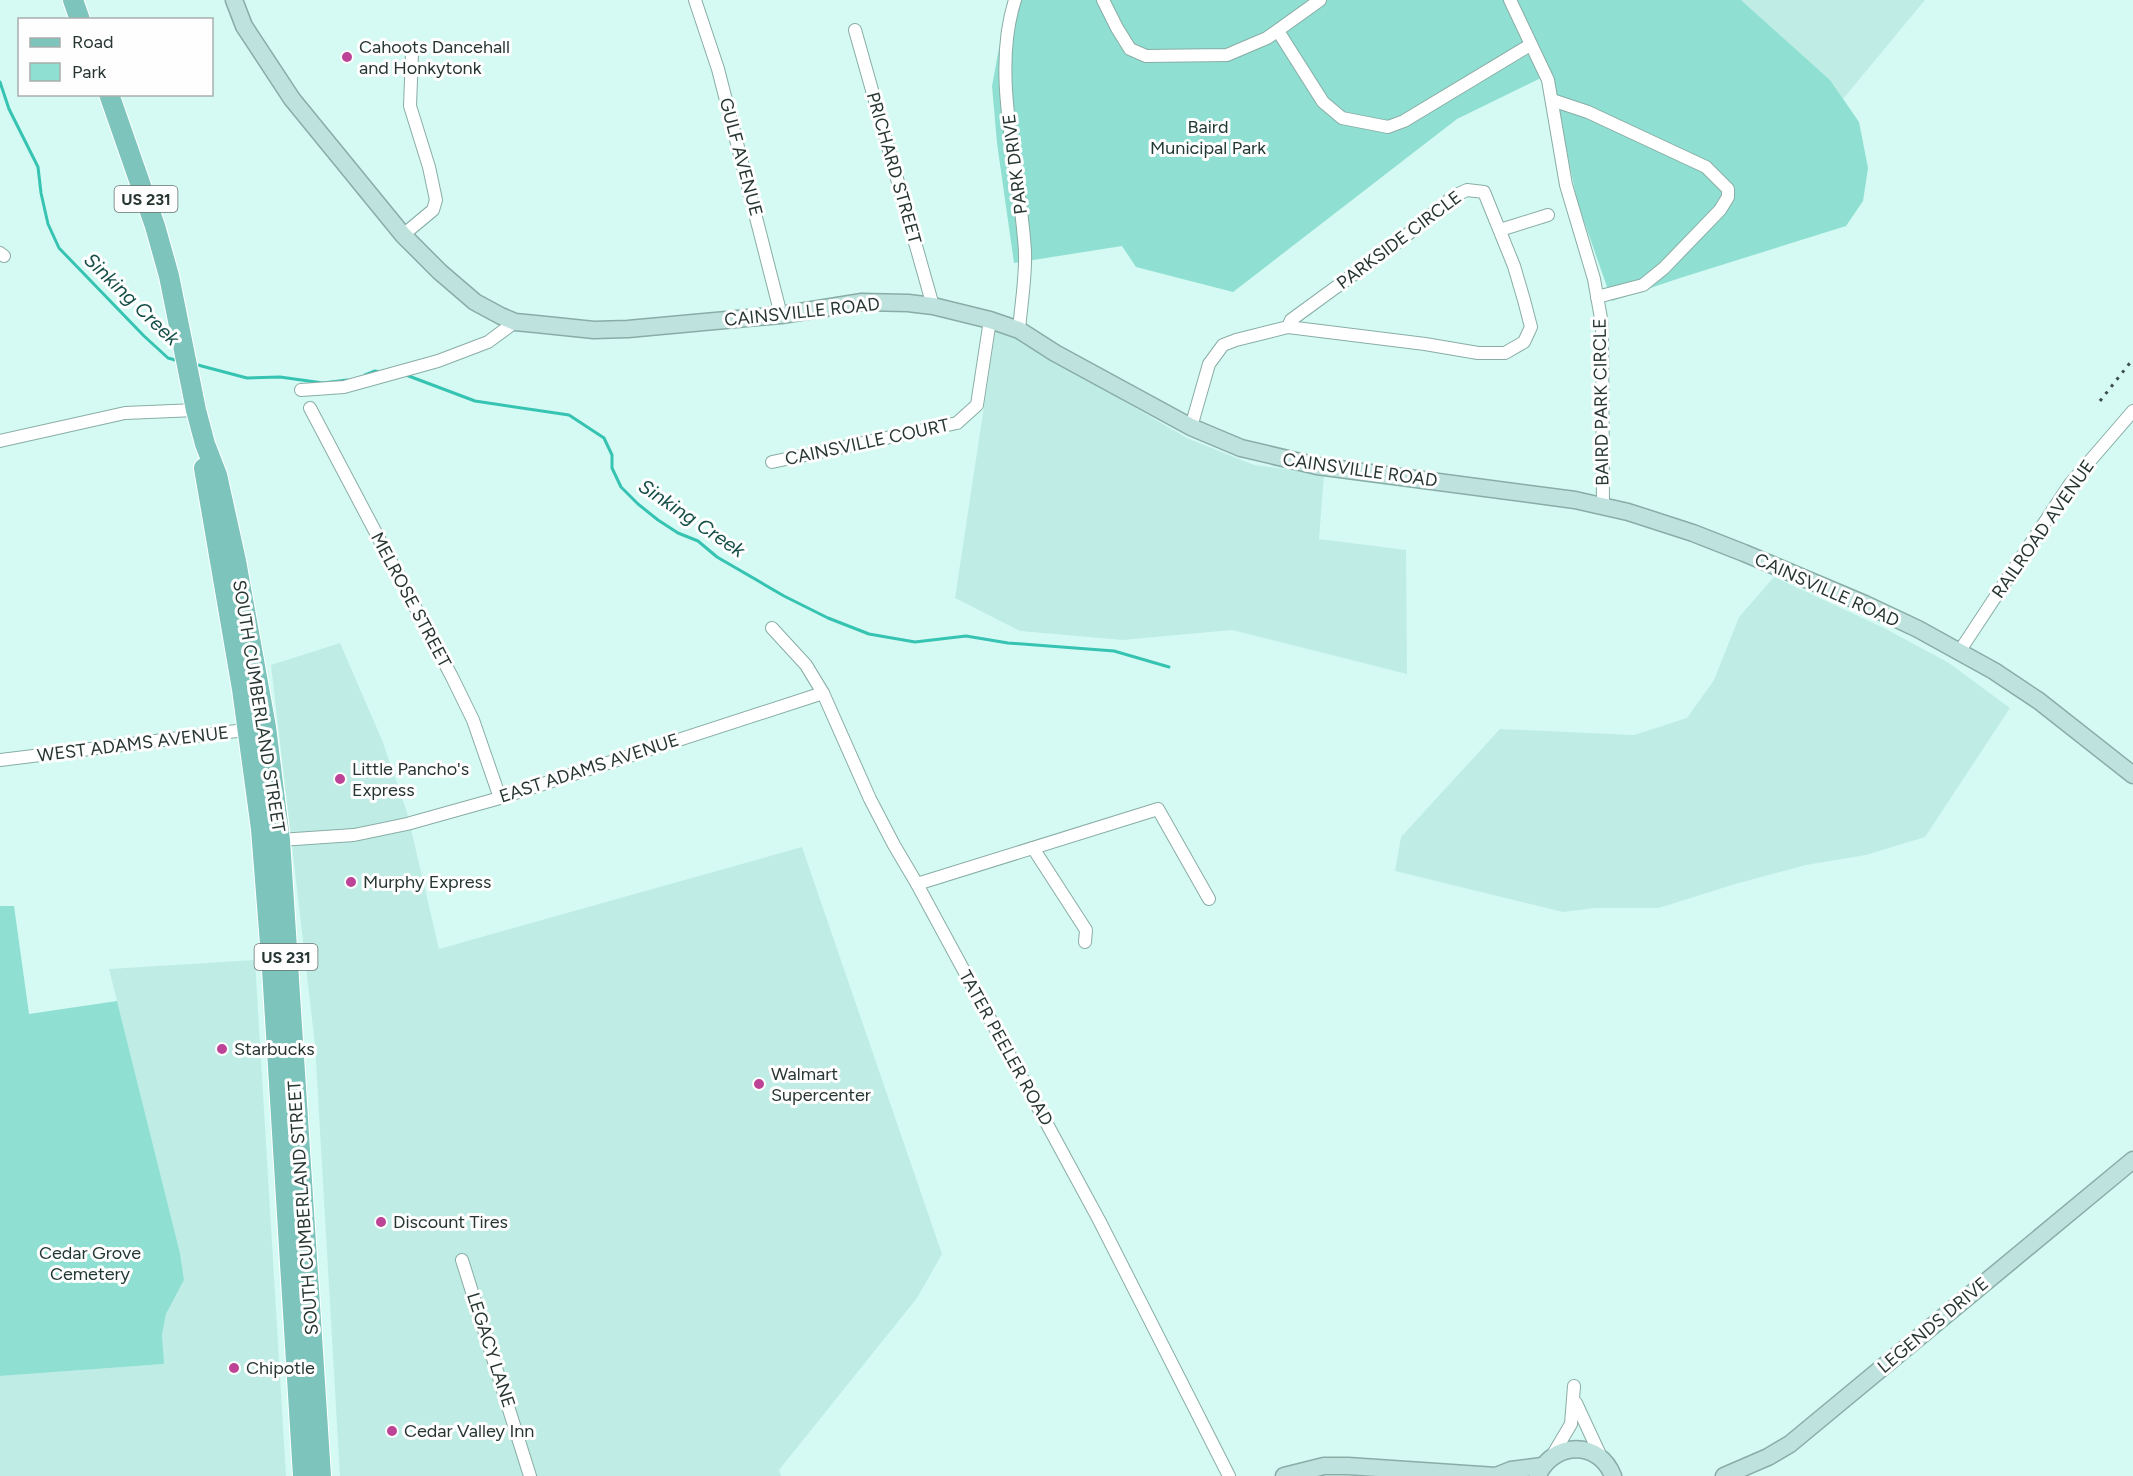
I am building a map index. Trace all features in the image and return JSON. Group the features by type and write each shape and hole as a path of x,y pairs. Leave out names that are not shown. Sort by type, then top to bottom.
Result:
{"main road":[{"path":"73,0 79,18"},
{"name":"CAINSVILLE ROAD","path":"234,0 244,26 292,99 402,236 475,302 515,321 594,330 683,325 781,315 862,302 933,306 990,320 1019,330 1191,427 1241,448 1317,466 1516,491 1603,507 1628,512 1693,533 1865,604 1918,629 1994,671 2039,701 2133,775"},
{"name":"SOUTH CUMBERLAND STREET","path":"110,96 155,226 176,306 194,401 205,444 217,475 231,539 257,729 280,840 321,1476"},
{"name":"SOUTH CUMBERLAND STREET","path":"257,729 261,829 303,1476"},
{"name":"LEGENDS DRIVE","path":"1724,1476 1768,1457 1790,1444 2133,1160"},
{"path":"1284,1476 1324,1466 1374,1467 1497,1476 1511,1470 1544,1466 1564,1450 1577,1449 1591,1452 1609,1468 1629,1476"}],"street":[{"name":"GULF AVENUE","path":"695,0 718,69 781,315"},
{"name":"PARK DRIVE","path":"1015,0 1009,17 1004,71 1025,253 1019,330"},
{"path":"1103,0 1130,49 1146,56 1227,54 1248,48 1278,31 1320,0"},
{"name":"BAIRD PARK CIRCLE","path":"1510,0 1548,80 1566,185 1594,279 1602,324 1603,507"},
{"name":"PRICHARD STREET","path":"855,30 933,306"},
{"path":"1278,31 1323,102 1342,118 1388,127 1404,121 1530,45"},
{"path":"402,236 433,210 436,200 422,140 410,106 412,54"},
{"name":"BAIRD PARK CIRCLE","path":"1552,100 1588,112 1706,167 1728,189 1728,197 1720,210 1643,285 1597,297"},
{"name":"PARKSIDE CIRCLE","path":"1191,427 1209,364 1223,345 1236,340 1288,327 1478,353 1505,352 1524,342 1531,327 1514,266 1484,192 1467,190 1454,195 1402,238 1292,320 1288,327"},
{"path":"1500,230 1548,215"},
{"name":"CAINSVILLE COURT","path":"772,462 957,423 977,405 990,320"},
{"path":"301,390 344,387 438,361 488,342 515,321"},
{"path":"0,441 94,418 125,412 163,410 194,401"},
{"name":"MELROSE STREET","path":"309,408 452,677 472,720 500,798"},
{"name":"RAILROAD AVENUE","path":"1959,652 2070,484 2133,411"},
{"name":"TATER PEELER ROAD","path":"772,628 806,665 823,693 870,799 1099,1220 1229,1476"},
{"name":"EAST ADAMS AVENUE","path":"280,840 317,839 374,832 500,798 823,693"},
{"name":"WEST ADAMS AVENUE","path":"0,760 257,729"},
{"path":"917,884 1158,809 1209,900"},
{"path":"1033,848 1086,930 1085,942"},
{"name":"LEGACY LANE","path":"462,1260 530,1476"},
{"path":"1544,1466 1569,1429 1574,1392 1583,1421 1609,1468"}],"shaded area":[{"path":"1741,0 1925,0 1843,99 1830,80"},
{"path":"996,327 1187,438 1254,465 1324,474 1319,539 1406,550 1407,674 1232,630 1123,640 1020,631 955,598"},
{"path":"1774,577 1886,629 1949,663 2010,708 1925,837 1866,855 1806,865 1659,908 1595,908 1563,912 1395,871 1401,837 1500,729 1634,735 1687,718 1714,680 1739,617"},
{"path":"340,643 382,740 407,812 439,949 802,847 942,1254 917,1298 779,1470 781,1476 340,1476 315,1045 271,665"},
{"path":"255,960 286,1476 0,1476 0,1376 163,1364 162,1335 166,1314 184,1280 180,1253 109,969"}],"green space":[{"name":"Baird Municipal Park","path":"1008,0 1741,0 1830,80 1859,122 1868,168 1863,201 1846,226 1612,301 1577,201 1551,73 1457,119 1233,292 1136,267 1122,246 1014,263 997,143 992,86"},
{"name":"Cedar Grove Cemetery","path":"0,906 14,906 29,1014 117,1001 180,1253 184,1280 166,1314 162,1335 164,1364 0,1376"}],"waterway":[{"name":"Sinking Creek","path":"0,82 9,109 38,167 48,224 59,248 144,336 168,358 179,361"},
{"name":"Sinking Creek","path":"194,364 247,378 280,377 323,383 347,380"},
{"name":"Sinking Creek","path":"365,375 375,371 381,372"},
{"name":"Sinking Creek","path":"406,375 475,401 569,415 604,438 612,455 612,468 621,487 658,520 678,533 698,541 717,557 784,596 828,618 869,634 915,642 966,636 1008,643 1114,651 1169,667"}],"railway":[{"path":"2100,401 2133,359"}],"place":[{"name":"Cahoots Dancehall and Honkytonk","path":"347,57"},
{"name":"Little Pancho's Express","path":"340,779"},
{"name":"Murphy Express","path":"351,882"},
{"name":"Starbucks","path":"222,1049"},
{"name":"Walmart Supercenter","path":"759,1084"},
{"name":"Discount Tires","path":"381,1222"},
{"name":"Chipotle","path":"234,1368"},
{"name":"Cedar Valley Inn","path":"392,1431"}]}
